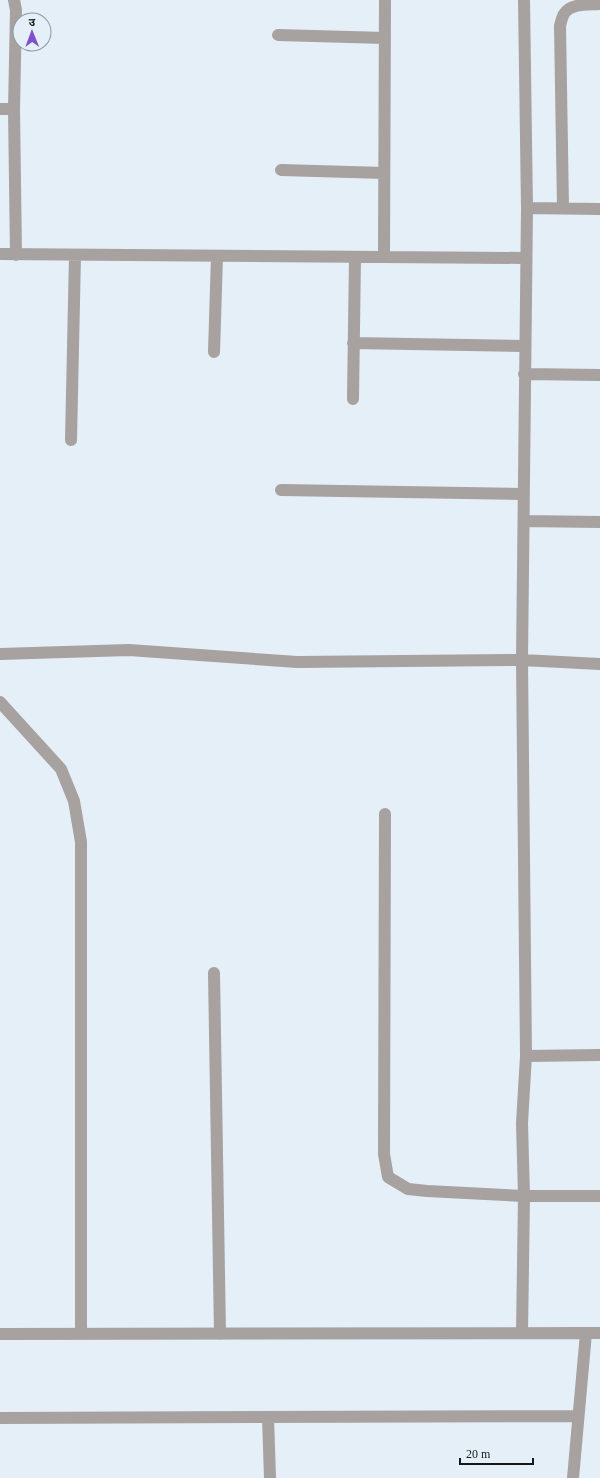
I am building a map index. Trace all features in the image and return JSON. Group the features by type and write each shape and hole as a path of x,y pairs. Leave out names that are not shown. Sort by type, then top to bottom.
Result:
{"street":[{"path":"14,0 16,10 14,108 16,254"},
{"path":"384,257 385,0"},
{"path":"522,1333 524,1196 522,1123 526,1056 522,660 524,346 527,208 524,0"},
{"path":"563,208 560,26 564,13 572,7 600,4"},
{"path":"278,35 385,38"},
{"path":"0,109 14,108"},
{"path":"281,170 384,173"},
{"path":"527,208 600,209"},
{"path":"0,254 526,258"},
{"path":"71,440 75,255"},
{"path":"214,352 217,256"},
{"path":"352,399 355,257"},
{"path":"353,343 524,346"},
{"path":"524,374 600,375"},
{"path":"281,490 524,494"},
{"path":"524,521 600,522"},
{"path":"0,654 129,650 297,662 522,660 600,664"},
{"path":"0,702 61,769 74,801 81,842 81,1334"},
{"path":"385,814 384,1154 388,1177 408,1189 524,1196 600,1196"},
{"path":"214,973 220,1334"},
{"path":"526,1056 600,1055"},
{"path":"573,1478 586,1333"},
{"path":"0,1334 600,1333"},
{"path":"0,1418 578,1416"},
{"path":"268,1417 270,1478"}]}
